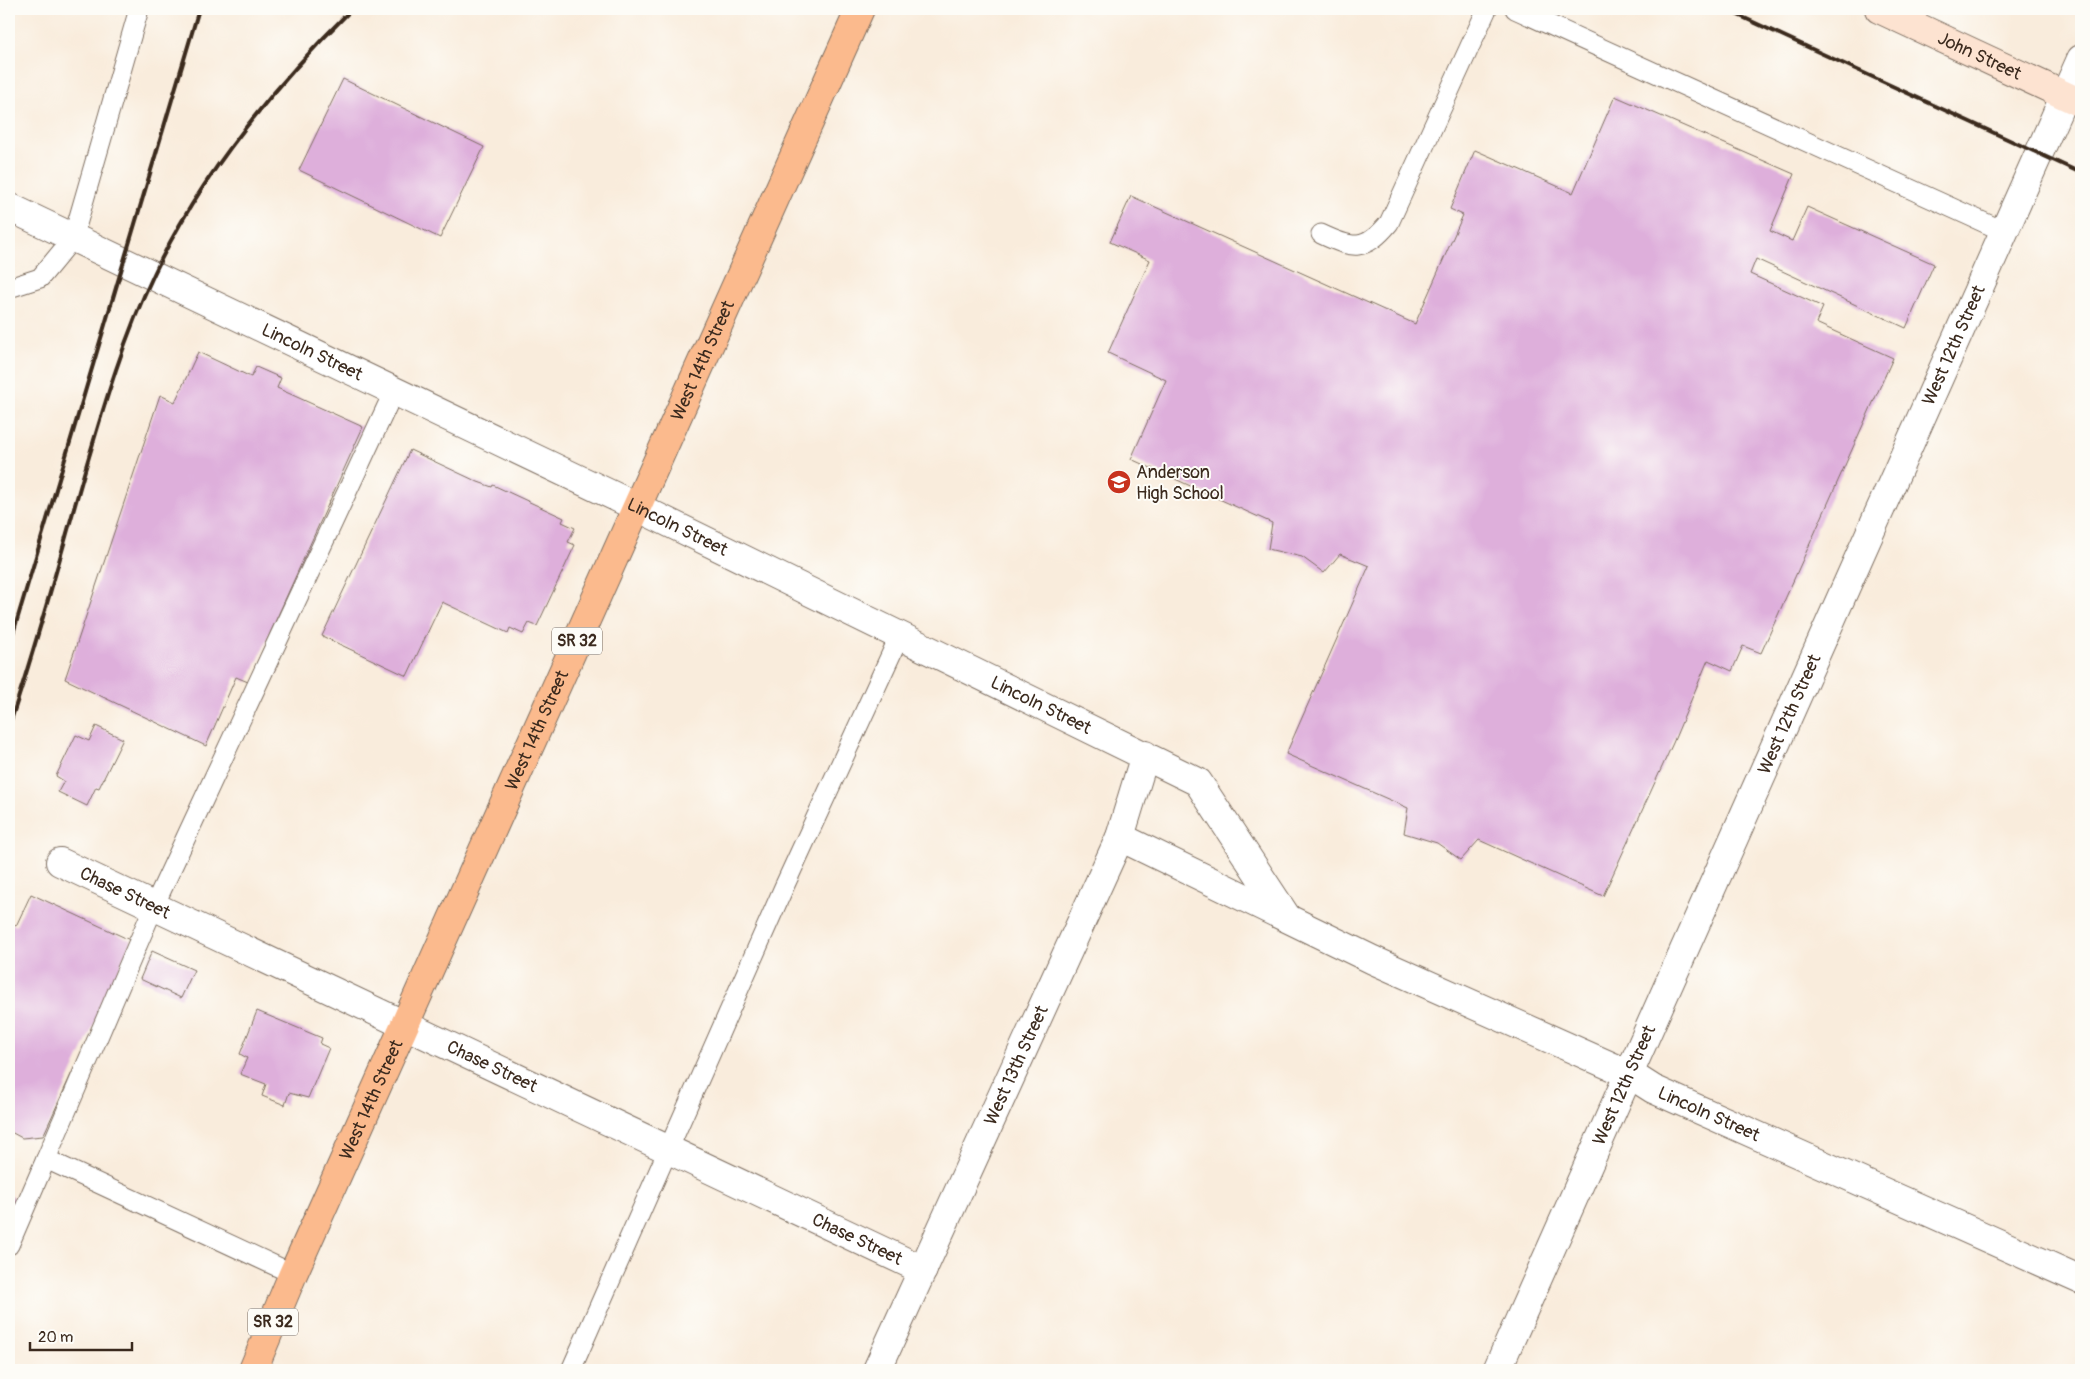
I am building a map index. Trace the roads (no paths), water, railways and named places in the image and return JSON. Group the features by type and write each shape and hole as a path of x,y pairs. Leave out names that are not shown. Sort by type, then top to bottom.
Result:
{"main road":[{"name":"West 14th Street","path":"252,1370 293,1274 860,9"}],"street":[{"name":"John Street","path":"1879,9 2073,99"},
{"name":"West 12th Street","path":"1497,1370 1631,1075 2005,232 2073,99 2081,59"},
{"name":"Lincoln Street","path":"9,207 637,507 1198,782 1286,916"},
{"name":"West 13th Street","path":"877,1370 1120,837 1145,756"},
{"name":"Lincoln Street","path":"1120,837 1286,916 1373,960 1631,1075 1653,1089 2081,1280"},
{"name":"Chase Street","path":"60,862 923,1270"}],"lane":[{"path":"9,288 40,278 73,238 140,9"},
{"path":"1321,234 1339,242 1355,246 1375,240 1389,223 1487,9"},
{"path":"1515,9 2005,232"},
{"path":"9,1245 154,906 394,391"},
{"path":"571,1370 667,1149 900,635"},
{"path":"46,1159 293,1274"}],"railway":[{"path":"9,647 199,9"},
{"path":"9,726 106,400 123,349 154,274 194,201 241,133 267,100 352,9"},
{"path":"1725,9 2081,173"}],"place":[{"name":"Anderson High School","path":"1119,482"}]}
